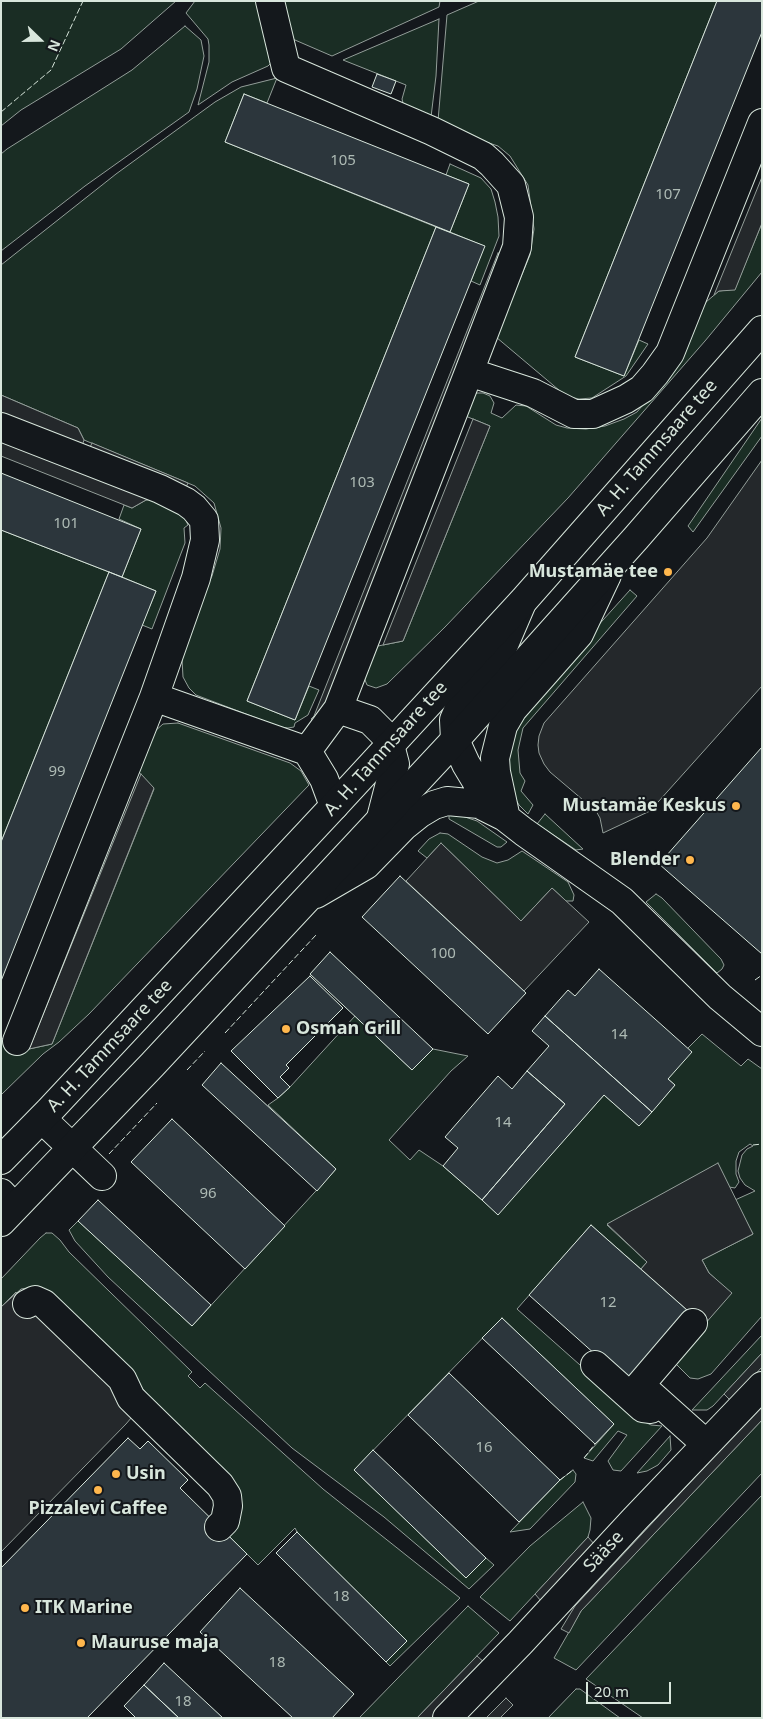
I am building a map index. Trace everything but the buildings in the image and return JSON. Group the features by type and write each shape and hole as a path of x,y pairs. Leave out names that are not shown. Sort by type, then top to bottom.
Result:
{"street":[{"path":"270,1 286,68 483,156 511,186 519,217 517,247 338,709 307,751"},
{"path":"469,372 533,393 574,414 593,414 626,399 642,389 670,353 762,123"},
{"name":"A. H. Tammsaare tee","path":"1,1160 42,1119 524,600 762,330"},
{"path":"6,1207 72,1147 308,899 455,740 762,394"},
{"path":"1,427 160,489 186,502 204,520 205,540 196,578 154,697 17,1041"},
{"path":"506,818 496,772 496,758 504,726 513,709 579,634 613,564"},
{"path":"506,818 478,784 466,764 455,740 454,720 463,699 497,661 524,600"},
{"path":"154,697 307,751 324,780 334,806"},
{"path":"338,709 370,720 384,734 390,745 395,764 381,818"},
{"path":"308,899 366,865 404,826 434,805 447,801 479,804 506,818 622,901 720,997 762,1032"},
{"path":"42,1119 102,1176"},
{"path":"27,1304 35,1300 44,1304 122,1379 132,1398 224,1489 228,1501 227,1511 222,1525 219,1527"},
{"path":"693,1323 640,1385 706,1444"},
{"path":"595,1365 643,1408 670,1411"},
{"name":"Sääse","path":"447,1718 762,1386"}],"green space":[{"path":"1,1 176,1 121,49 21,110 1,126"},
{"path":"195,1 261,1 272,62 268,66 232,82 198,105 209,62 209,45 208,39 186,13"},
{"path":"279,1 440,1 439,7 332,56 288,37"},
{"path":"479,1 717,1 575,357 624,376 639,340 648,344 626,376 592,398 579,399 566,396 496,337 530,255 534,229 528,185 510,156 498,146 471,137 438,121 447,15"},
{"path":"439,19 436,76 431,117 404,107 402,99 406,85 343,60"},
{"path":"185,26 201,40 204,56 197,89 189,112 85,186 1,251 1,154 132,70"},
{"path":"277,78 267,103 244,94 225,142 436,227 247,701 295,720 309,686 319,690 308,715 295,723 294,727 288,728 280,727 196,695 189,688 183,677 182,659 220,549 221,528 214,503 195,486 84,440 78,428 1,395 1,265 116,174 215,102 241,87"},
{"path":"450,164 481,178 491,189 495,202 499,236 480,285 471,281 484,246 450,232 469,184 446,175"},
{"path":"762,223 762,272 705,341 568,498 445,627 387,684 376,688 367,685 363,675 373,647 403,641 490,426 463,415 470,397 477,393 490,396 494,403 491,413 502,418 516,405 526,406 556,425 567,428 586,429 605,426 637,412 679,362 695,322 706,302 719,291 735,289"},
{"path":"762,418 762,436 693,532 688,526"},
{"path":"153,499 184,516 188,525 184,528 185,543 152,629 142,625 156,591 122,577 141,529 119,519 124,505 132,508 146,500"},
{"path":"1,530 109,572 1,842"},
{"path":"630,590 637,596 523,728 518,750 520,773 525,781 521,791 533,805 528,814 519,805 511,791 506,767 511,735 541,689"},
{"path":"178,723 290,763 301,771 309,785 89,1014 43,1054 1,1095 1,1038 29,1049 52,1044 154,789 136,769 154,732 163,724"},
{"path":"449,814 477,821 507,842 501,847 497,847 449,819"},
{"path":"545,814 583,849 576,850 537,824"},
{"path":"440,833 448,834 482,857 497,863 508,860 522,851 568,882 574,895 573,901 566,901 552,888 521,921 441,843 427,858 418,851 429,839"},
{"path":"656,894 721,959 724,965 722,969 717,973 646,902"},
{"path":"355,1016 412,1070 433,1049 468,1056 451,1071 389,1140 410,1160 419,1150 443,1166 498,1214 604,1095 639,1126 675,1085 668,1079 688,1048 702,1034 741,1066 748,1059 762,1069 762,1316 711,1374 698,1379 690,1378 673,1361 731,1293 709,1273 702,1260 753,1234 735,1200 755,1191 745,1185 738,1171 742,1155 753,1146 750,1144 739,1152 736,1161 736,1174 739,1182 735,1188 729,1187 718,1164 607,1225 647,1262 641,1269 591,1225 517,1309 643,1421 651,1425 662,1426 621,1471 613,1470 608,1461 627,1435 618,1431 593,1461 584,1458 614,1424 502,1318 354,1470 466,1578 486,1558 494,1565 469,1589 384,1517 292,1448 108,1277 75,1241 69,1230 78,1221 192,1326 336,1169 268,1105 290,1087"},
{"path":"46,1233 52,1233 60,1240 69,1252 192,1372 188,1376 200,1388 205,1383 323,1489 460,1598 390,1666 386,1662 407,1641 295,1528 258,1565 226,1533 238,1505 16,1292 1,1307 1,1279"},
{"path":"762,1335 762,1353 713,1406 707,1410 692,1410"},
{"path":"762,1420 762,1473 576,1670 554,1658 581,1611"},
{"path":"670,1436 671,1450 658,1465 647,1471 637,1473"},
{"path":"573,1470 576,1474 575,1482 530,1529 510,1532 560,1480"},
{"path":"762,1495 762,1718 643,1718 586,1679"},
{"path":"583,1502 591,1518 588,1537 510,1621 480,1597 530,1546"},
{"path":"468,1606 499,1633 417,1718 359,1718"},
{"path":"576,1689 580,1689 620,1718 548,1718"}],"shaded area":[{"path":"762,177 762,223 735,290 719,291 714,295"},
{"path":"498,253 506,256 320,723 311,719 314,716"},
{"path":"1,395 78,428 84,440 81,449 1,418"},
{"path":"473,419 490,426 403,641 383,645"},
{"path":"1,436 153,499 146,500 132,508 1,456"},
{"path":"92,443 188,483 183,494 87,454"},
{"path":"762,460 762,686 650,811 603,833 600,818 596,811 550,772 544,764 538,745 544,723 707,538"},
{"path":"141,774 154,788 52,1044 29,1049"},
{"path":"441,843 521,921 552,888 589,922 524,991 406,881"},
{"path":"718,1163 753,1234 702,1260 709,1273 732,1293 704,1325 641,1269 647,1262 607,1224"},
{"path":"34,1287 129,1371 149,1397 126,1424 1,1552 1,1307 21,1289"},
{"path":"762,1353 762,1367 731,1401 724,1394"},
{"path":"762,1405 762,1420 581,1611 569,1633 561,1629 575,1606"},
{"path":"588,1537 595,1545 541,1601 535,1594"},
{"path":"477,1656 485,1663 431,1718 417,1718"},
{"path":"506,1698 513,1705 500,1718 486,1718"}],"fence":[{"path":"1,112 51,70 83,1"},
{"path":"225,1033 316,935"},
{"path":"755,980 762,975"},
{"path":"187,1070 205,1051"},
{"path":"109,1154 157,1103"},
{"path":"753,1145 762,1144"},
{"path":"584,1458 595,1444"},
{"path":"560,1480 573,1470"}],"place":[{"name":"Mustamäe tee","path":"668,572"},
{"name":"Mustamäe Keskus","path":"736,806"},
{"name":"Blender","path":"690,860"},
{"name":"Osman Grill","path":"286,1029"},
{"name":"Usin","path":"116,1474"},
{"name":"Pizzalevi Caffee","path":"98,1490"},
{"name":"ITK Marine","path":"25,1608"},
{"name":"Mauruse maja","path":"81,1643"}]}
